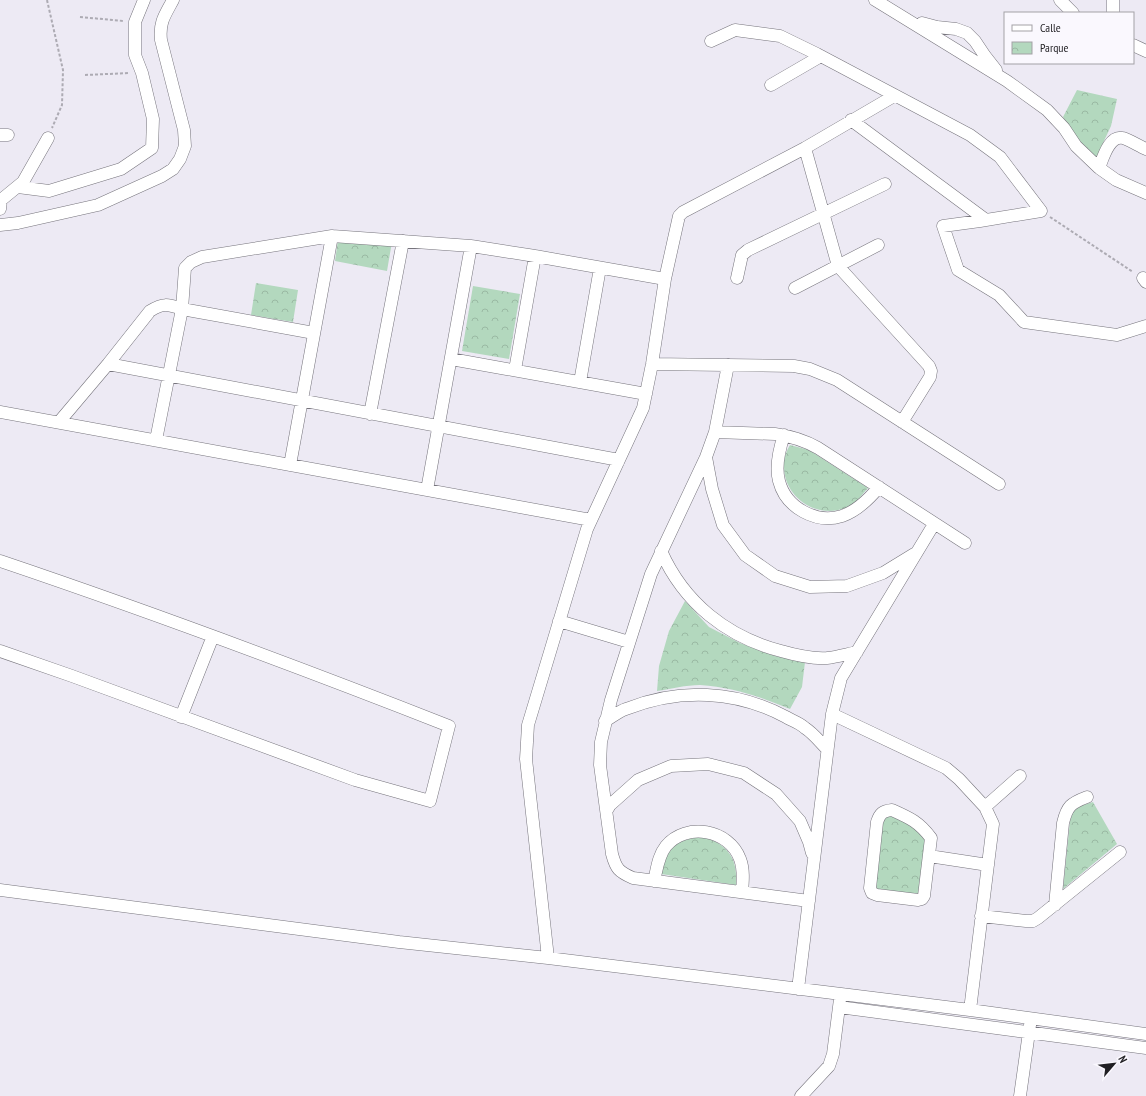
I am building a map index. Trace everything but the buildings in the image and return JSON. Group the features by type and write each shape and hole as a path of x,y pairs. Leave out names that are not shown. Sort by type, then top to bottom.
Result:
{"street":[{"path":"18,186 49,191 121,169 152,148 153,118 142,73 135,55 135,22 144,0"},
{"path":"0,225 18,223 98,205 162,176 173,169 185,146 184,130 161,40 160,30 161,21 173,0"},
{"path":"875,0 1007,81 1047,110 1064,128 1076,146 1099,168 1116,180 1146,193"},
{"path":"1060,0 1072,12"},
{"path":"1113,0 1113,12"},
{"path":"906,18 937,27 956,29 967,33 975,41 984,56 1007,81"},
{"path":"712,42 735,30 780,36 821,56 970,135 1000,157 1041,210 943,226 958,270 999,295 1024,322 1116,335 1146,326"},
{"path":"1134,45 1146,51"},
{"path":"770,85 821,56"},
{"path":"548,958 526,759 528,725 587,529 643,408 679,216 683,212 805,148 894,96"},
{"path":"851,120 986,220"},
{"path":"0,208 1,200 24,182 48,138"},
{"path":"1099,168 1111,141 1116,138 1122,138 1146,149"},
{"path":"805,148 838,266 932,371 930,377 902,422"},
{"path":"737,278 742,255 748,250 884,184"},
{"path":"156,440 182,309 186,268 191,262 202,257 332,236 471,246 666,279"},
{"path":"290,465 332,236"},
{"path":"370,414 403,241"},
{"path":"795,288 878,245"},
{"path":"427,490 471,246"},
{"path":"515,370 535,256"},
{"path":"580,382 600,268"},
{"path":"59,422 150,311 159,305 168,304 182,309 314,333"},
{"path":"451,359 646,394"},
{"path":"108,364 619,460"},
{"path":"652,364 794,366 810,369 836,380 999,484"},
{"path":"728,365 715,432 706,457 651,574 605,721 601,742 600,765 612,854 615,866 622,874 633,878 809,901"},
{"path":"0,412 592,520"},
{"path":"715,432 784,435 806,442 818,448 965,543"},
{"path":"784,435 777,465 779,482 786,496 797,508 811,516 827,518 843,516 858,508 870,499 878,487"},
{"path":"706,457 712,490 723,525 745,555 775,576 810,587 847,586 883,573 916,552"},
{"path":"798,989 827,749 832,714 841,678 934,524"},
{"path":"661,551 669,569 686,594 709,616 736,633 764,646 795,655 826,658 857,652"},
{"path":"0,561 102,595 343,684 449,726 430,801 355,780 0,651"},
{"path":"559,621 629,642"},
{"path":"181,717 213,636"},
{"path":"605,721 625,709 654,700 686,694 718,695 749,701 778,713 805,728 827,749"},
{"path":"832,714 946,768 959,779 985,807 993,824 970,1010"},
{"path":"607,810 610,805 638,780 671,766 708,764 744,773 776,794 800,821 814,858"},
{"path":"985,807 1020,776"},
{"path":"1055,905 1063,823 1066,810 1075,801 1087,797"},
{"path":"892,810 910,818 923,828 931,838 929,856 924,896 922,900 877,895 872,893 870,888 877,822 880,815 884,811 892,810"},
{"path":"654,880 659,858 667,846 678,836 692,832 707,832 721,837 732,846 740,858 743,872 742,892"},
{"path":"982,916 1026,921 1033,920 1055,905 1120,852"},
{"path":"929,856 988,865"},
{"path":"0,890 399,942 548,958 970,1010 1146,1034"},
{"path":"801,1096 829,1066 833,1054 841,994"},
{"path":"839,1007 1146,1048"},
{"path":"1020,1096 1031,1018"}],"path":[{"path":"47,0 63,70 62,105 48,138"},
{"path":"80,17 135,22"},
{"path":"85,75 142,73"},
{"path":"1041,210 1144,280"}],"green space":[{"path":"1077,90 1117,99 1111,126 1096,158 1080,145 1063,117"},
{"path":"339,233 393,236 387,271 335,261"},
{"path":"256,283 298,290 293,322 251,315"},
{"path":"473,286 520,294 509,359 462,351"},
{"path":"790,445 809,450 868,488 852,505 834,511 824,511 804,503 796,497 786,479 784,462"},
{"path":"685,601 709,627 740,643 775,656 805,662 802,687 790,709 746,693 712,686 684,686 657,691 659,666 669,631"},
{"path":"1093,802 1117,844 1063,889 1070,821 1073,811 1080,806"},
{"path":"893,814 916,828 926,840 919,895 874,890 883,819"},
{"path":"705,837 726,849 730,855 735,868 736,885 661,874 666,857 675,846 687,839"}]}
